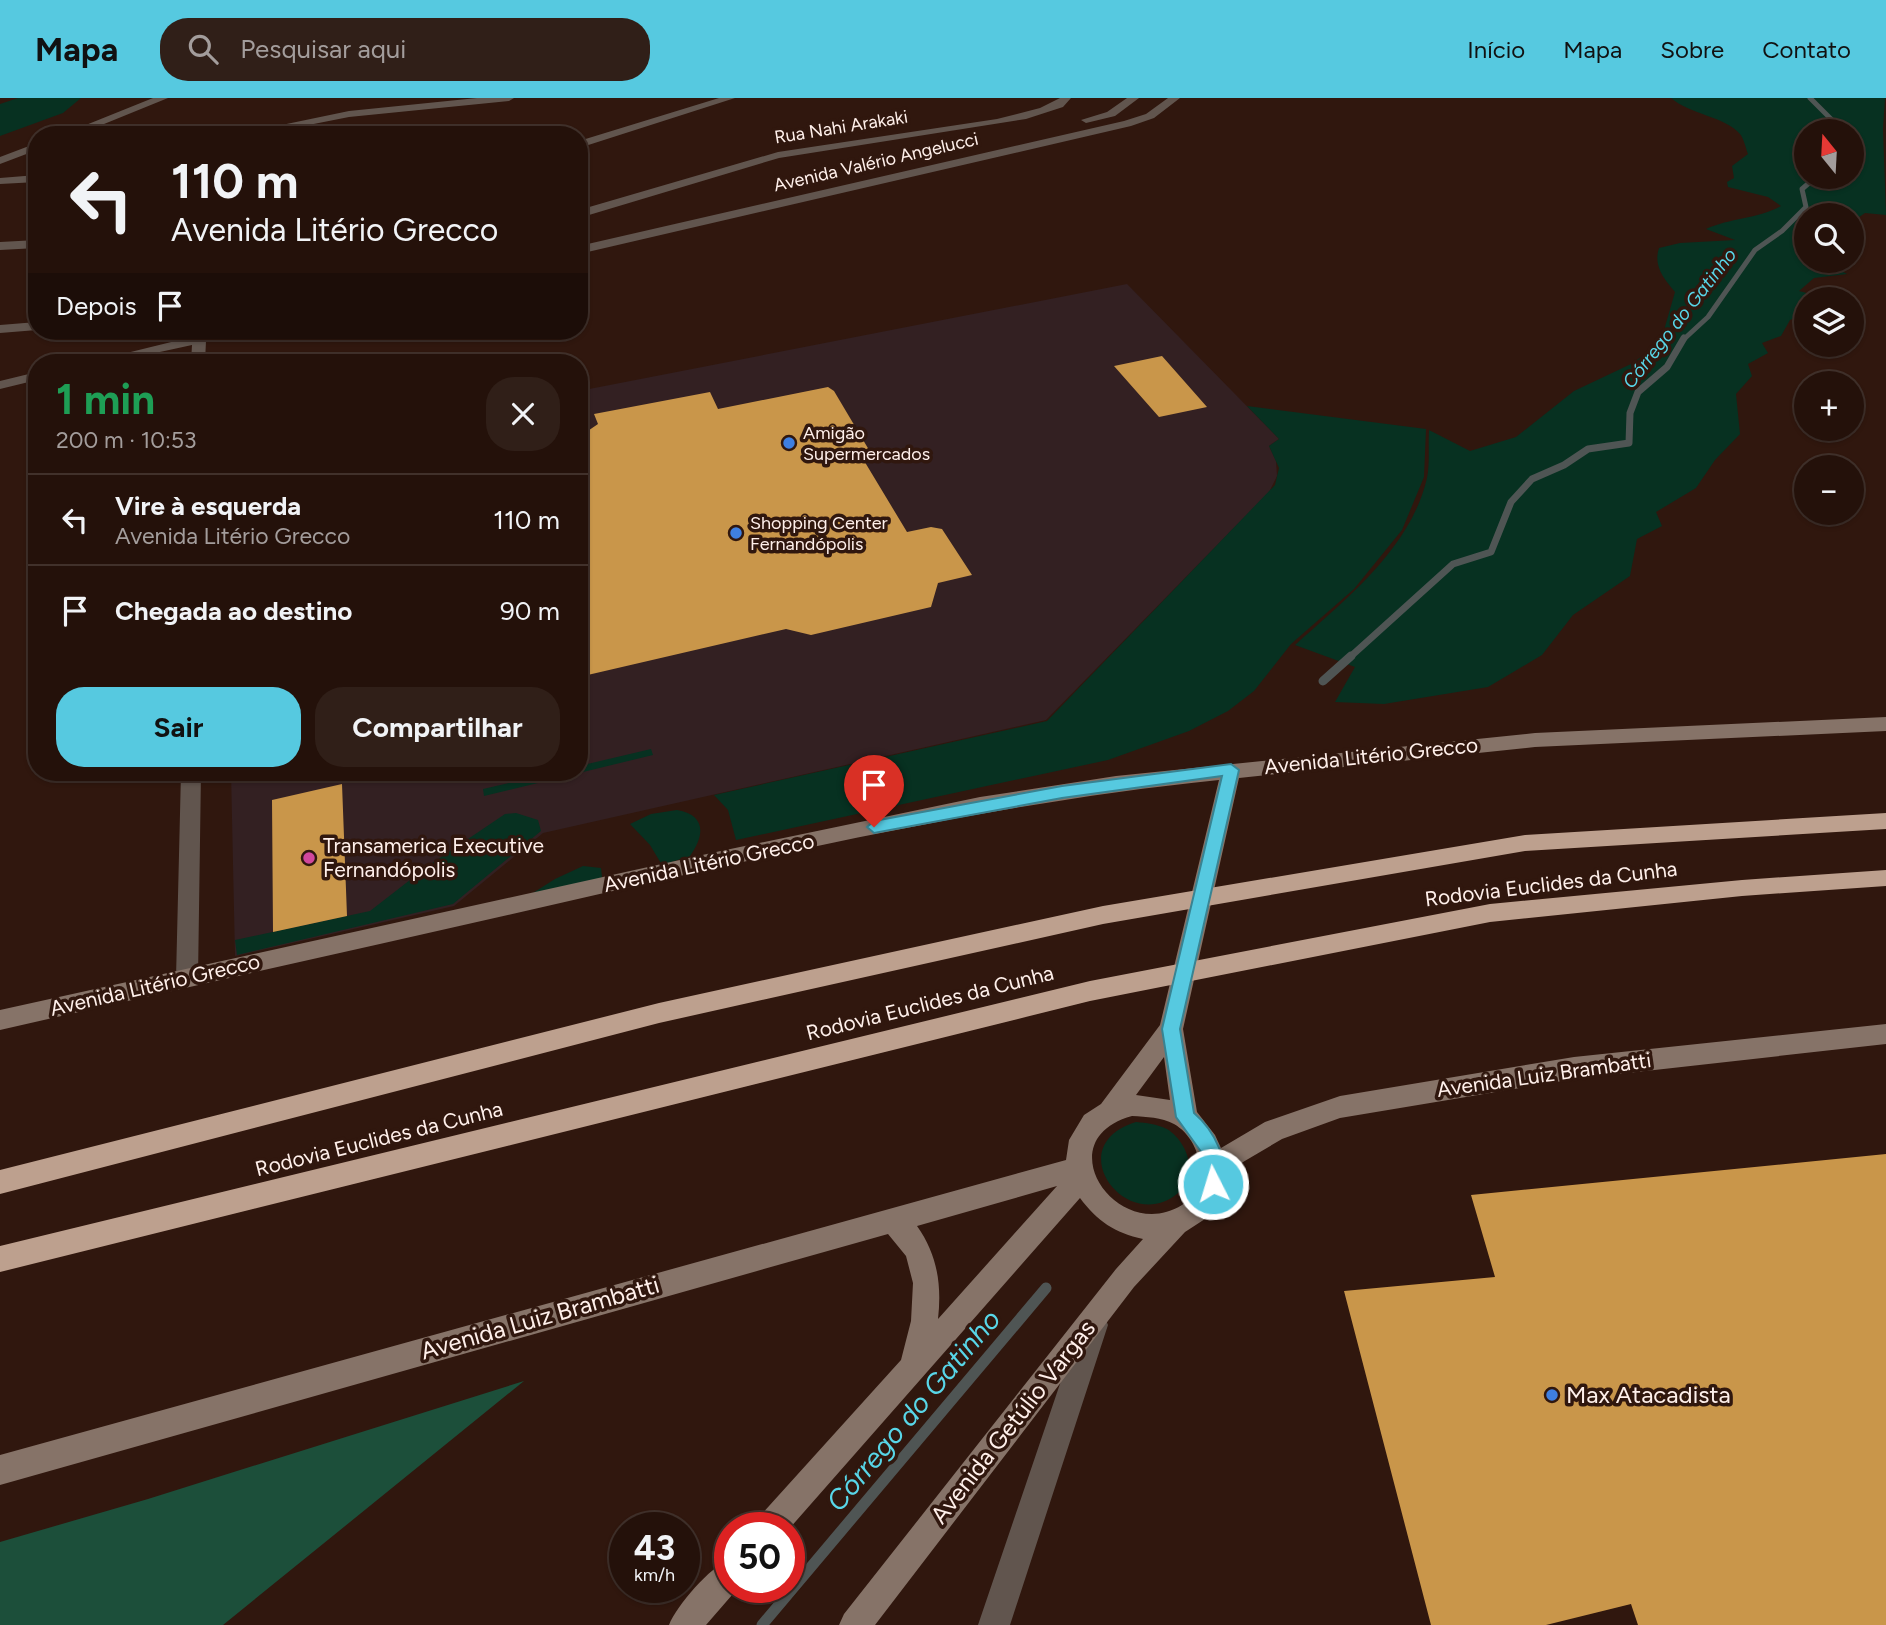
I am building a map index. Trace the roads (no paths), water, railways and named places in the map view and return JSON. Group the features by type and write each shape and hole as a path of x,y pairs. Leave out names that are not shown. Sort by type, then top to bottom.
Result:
{"highway":[{"name":"Rodovia Euclides da Cunha","path":"0,1182 659,1013 1103,915 1278,883 1525,843 1886,821"},
{"name":"Rodovia Euclides da Cunha","path":"0,1259 1090,991 1276,953 1490,913 1742,888 1886,878"}],"main road":[{"name":"Avenida Litério Grecco","path":"0,1020 716,860 980,805 1116,783 1535,740 1886,724"},
{"path":"1185,1117 1171,1029 1231,770"},
{"path":"1111,1109 1130,1103 1168,1107 1185,1117 1205,1139 1214,1166 1213,1184 1206,1201 1194,1215 1158,1228 1138,1226 1103,1208 1090,1194 1081,1173 1079,1153 1090,1127 1111,1109 1171,1029"},
{"name":"Avenida Luiz Brambatti","path":"1214,1166 1274,1130 1340,1107 1574,1068 1886,1034"},
{"path":"784,1512 1081,1173"},
{"name":"Avenida Luiz Brambatti","path":"0,1470 890,1219 1081,1173"},
{"path":"890,1219 905,1230 918,1249 928,1278 921,1339 912,1366"},
{"name":"Avenida Getúlio Vargas","path":"855,1625 1125,1278 1176,1223"},
{"path":"685,1625 714,1592"}],"street":[{"path":"90,126 163,98"},
{"path":"286,126 349,114 509,98"},
{"path":"588,142 730,98"},
{"name":"Rua Nahi Arakaki","path":"588,211 787,152 938,132 1042,112 1060,107 1066,98"},
{"name":"Avenida Valério Angelucci","path":"831,192 818,183 1100,117 1134,98"},
{"name":"Avenida Valério Angelucci","path":"588,248 1127,124 1150,116 1175,98"},
{"path":"0,161 28,150"},
{"path":"2,180 28,179"},
{"path":"0,246 28,244"},
{"path":"0,329 28,327"},
{"path":"132,354 195,340"},
{"path":"0,385 28,378"},
{"path":"187,978 191,781"},
{"path":"994,1625 1098,1313"}],"waterway":[{"name":"Córrego do Gatinho","path":"1810,98 1831,119"},
{"name":"Córrego do Gatinho","path":"1683,340 1708,317 1755,250 1782,231 1806,207 1802,189"},
{"name":"Córrego do Gatinho","path":"1349,658 1453,564 1491,552 1511,502 1532,479 1564,465 1588,449 1629,443 1630,413 1638,392 1667,367 1684,338"},
{"name":"Córrego do Gatinho","path":"1323,681 1351,656"},
{"name":"Córrego do Gatinho","path":"762,1625 1046,1288"}],"place":[{"name":"Amigão Supermercados","path":"789,443"},
{"name":"Shopping Center Fernandópolis","path":"736,533"},
{"name":"Transamerica Executive Fernandópolis","path":"309,858"},
{"name":"Max Atacadista","path":"1552,1395"}]}
